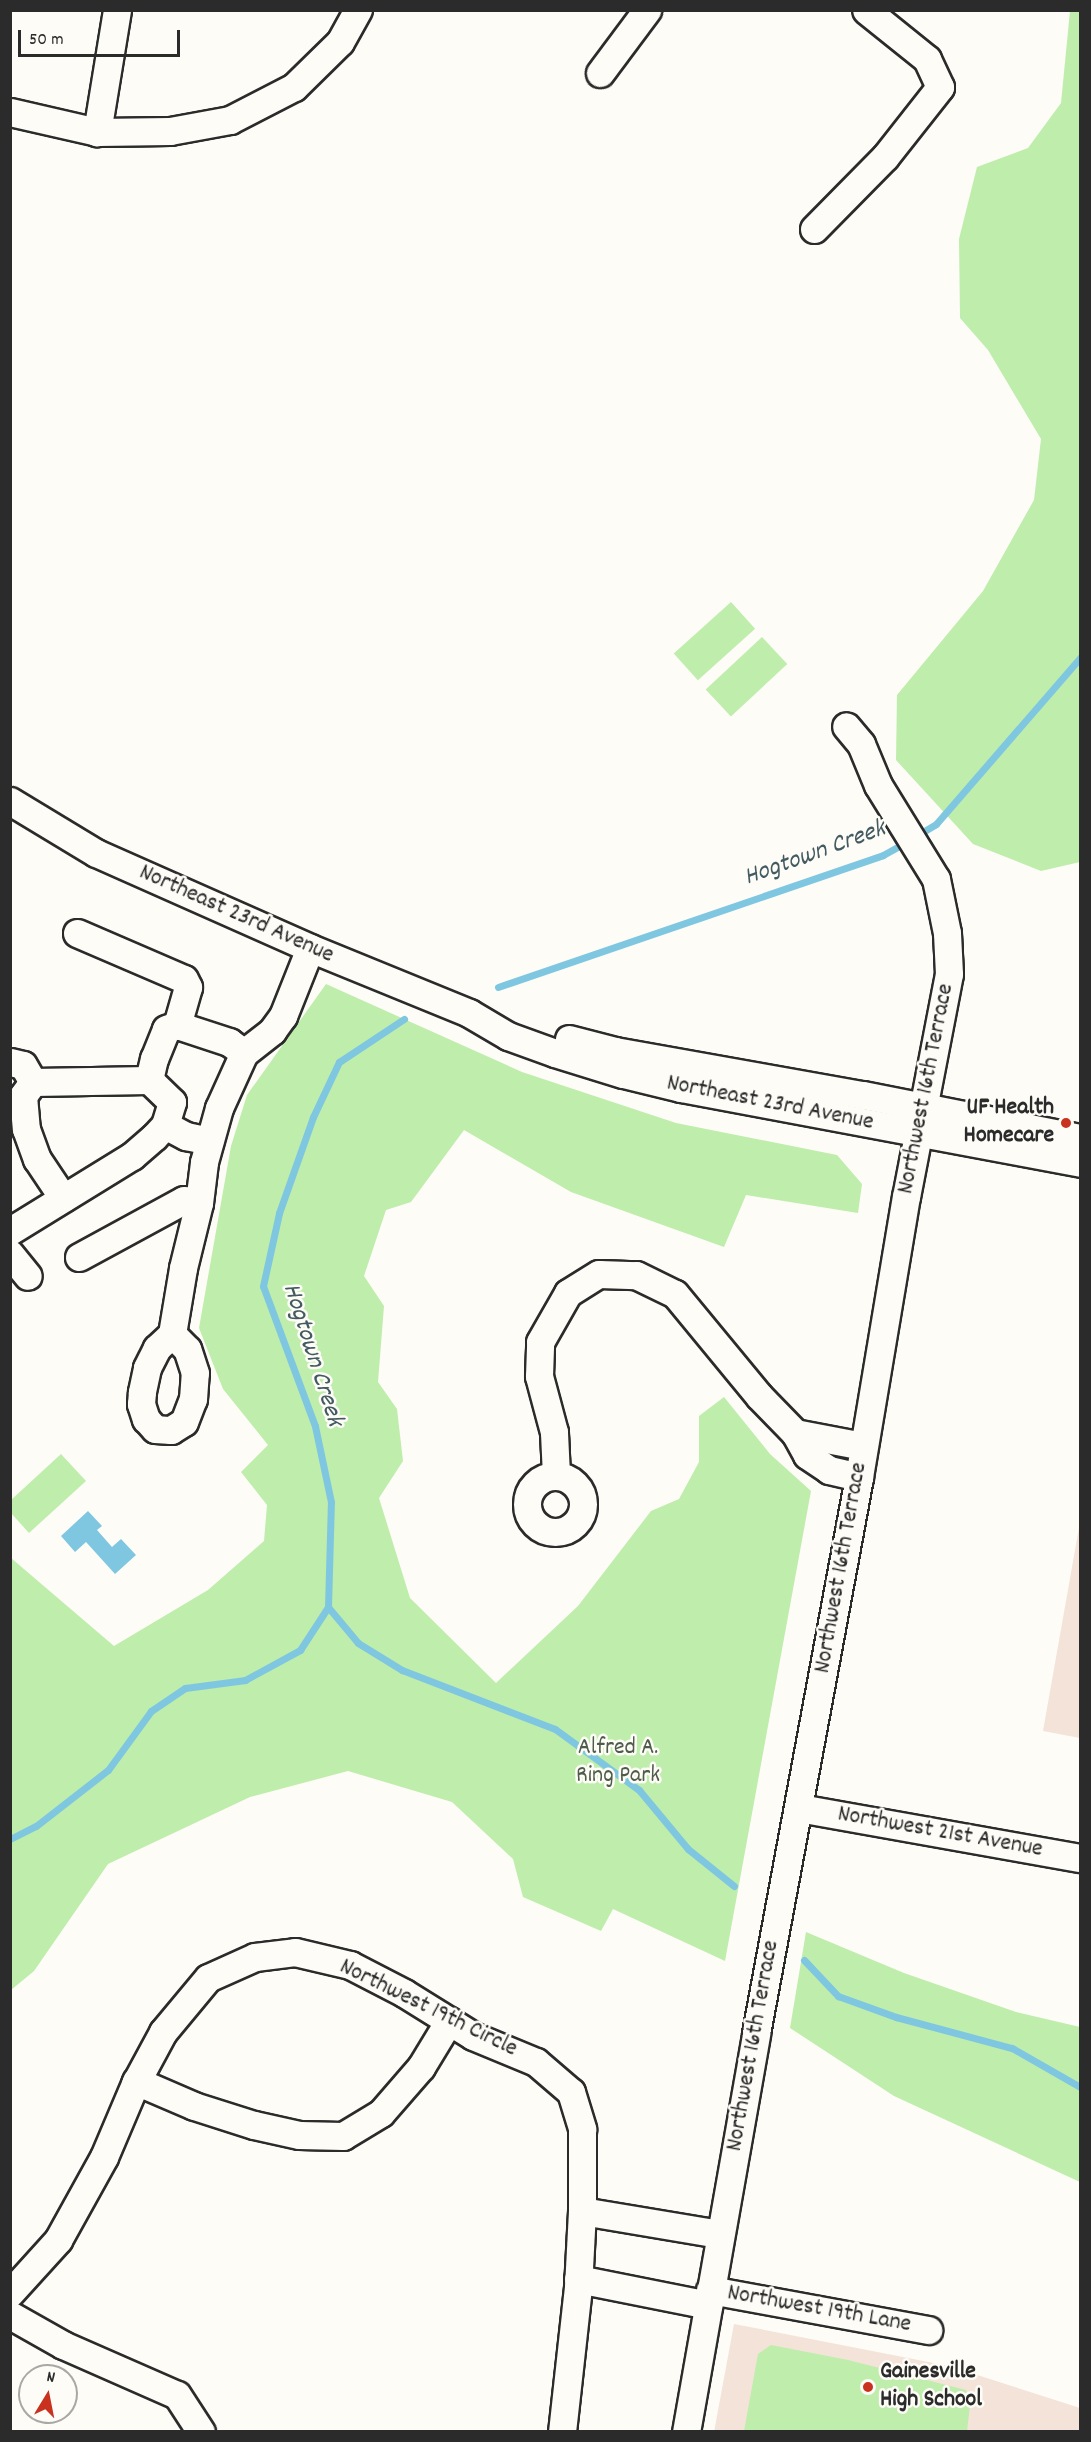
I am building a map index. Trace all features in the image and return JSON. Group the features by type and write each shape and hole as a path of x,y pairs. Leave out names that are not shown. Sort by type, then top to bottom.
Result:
{"street":[{"path":"97,132 117,10"},
{"path":"10,112 97,132 170,131 230,120 294,87 340,42 358,10"},
{"path":"600,73 647,10"},
{"path":"814,229 885,157 940,87 927,59 897,21 866,10"},
{"name":"Northwest 16th Terrace","path":"686,2432 720,2234 859,1477 921,1119 949,974 947,933 936,879 878,785 861,744 846,726"},
{"name":"Northeast 23rd Avenue","path":"10,801 96,853 310,948 469,1013 508,1036 623,1074 691,1090 1080,1138"},
{"path":"77,933 184,979 188,987 177,1025"},
{"path":"172,1334 183,1268 199,1203 209,1141 219,1108 244,1053 272,1031 284,1016 310,948"},
{"path":"149,1080 154,1059 166,1029 177,1025 229,1042 244,1053"},
{"path":"10,1062 23,1065 33,1082"},
{"path":"10,1231 132,1156 165,1125 172,1102 149,1080 33,1082"},
{"path":"33,1082 23,1096 26,1128 37,1159 63,1198"},
{"name":"Northeast 23rd Avenue","path":"921,1119 1080,1163"},
{"path":"165,1125 186,1136 209,1141"},
{"path":"79,1257 184,1200 199,1203"},
{"path":"10,1254 28,1276"},
{"path":"556,1475 554,1432 539,1376 540,1342 568,1293 599,1274 636,1275 675,1294 759,1396 795,1433 807,1455 814,1462 829,1470 859,1477"},
{"path":"795,1433 863,1446"},
{"name":"Northwest 21st Avenue","path":"799,1808 1080,1858"},
{"name":"Northwest 19th Circle","path":"10,2293 58,2240 104,2157 136,2081 163,2032 208,1978 255,1957 296,1952 350,1965 404,1993 472,2036 536,2062 572,2092 582,2129 582,2211 578,2279 562,2432"},
{"path":"136,2081 194,2106 254,2125 299,2136 343,2136 381,2113 421,2067 449,2021"},
{"path":"582,2211 720,2234"},
{"path":"578,2279 709,2297"},
{"name":"Northwest 19th Lane","path":"709,2297 928,2330"},
{"path":"10,2315 63,2345 177,2395 201,2432"}],"shaded area":[{"path":"1080,1522 1080,1738 1043,1731"},
{"name":"Gainesville High School","path":"734,2324 949,2366 1080,2408 1080,2431 714,2432"}],"green space":[{"path":"1070,11 1080,11 1080,862 1041,871 973,844 896,760 897,695 983,591 1034,500 1041,439 988,350 960,318 959,239 977,167 1028,148 1061,103"},
{"path":"731,602 755,629 698,680 674,654"},
{"path":"762,637 787,664 731,717 706,690"},
{"name":"Alfred A. Ring Park","path":"326,984 522,1072 676,1123 837,1155 862,1184 858,1213 746,1195 724,1247 571,1192 464,1130 411,1202 386,1210 364,1276 384,1306 378,1382 397,1409 403,1461 379,1498 410,1598 496,1683 578,1606 651,1511 679,1499 699,1462 699,1416 724,1397 770,1454 811,1491 725,1961 613,1909 601,1931 523,1897 513,1859 452,1802 348,1771 250,1797 108,1864 34,1971 11,1990 11,1558 114,1646 208,1590 264,1541 267,1505 241,1472 268,1445 223,1389 199,1328 231,1146 247,1095"},
{"path":"61,1454 86,1481 29,1533 11,1513 11,1500"},
{"path":"806,1932 904,1973 1016,2012 1080,2027 1080,2182 894,2096 790,2028"},
{"path":"771,2345 848,2360 966,2390 970,2405 967,2431 744,2431 758,2354"}],"water":[{"path":"88,1511 102,1526 97,1530 112,1547 121,1539 136,1555 115,1574 86,1542 75,1552 61,1536"}],"waterway":[{"name":"Hogtown Creek","path":"916,836 936,824 1080,658"},
{"name":"Hogtown Creek","path":"498,987 883,855 906,842"},
{"name":"Hogtown Creek","path":"328,1607 331,1502 315,1426 263,1286 279,1213 313,1117 339,1062 404,1019"},
{"path":"328,1607 358,1643 402,1670 555,1729 639,1790 688,1849 734,1886"},
{"path":"10,1839 36,1826 108,1770 151,1711 185,1688 245,1680 300,1650 328,1607"},
{"path":"804,1960 838,1996 896,2017 1012,2048 1080,2087"}],"place":[{"name":"UF Health Homecare","path":"1066,1123"},
{"name":"Gainesville High School","path":"868,2387"}]}
